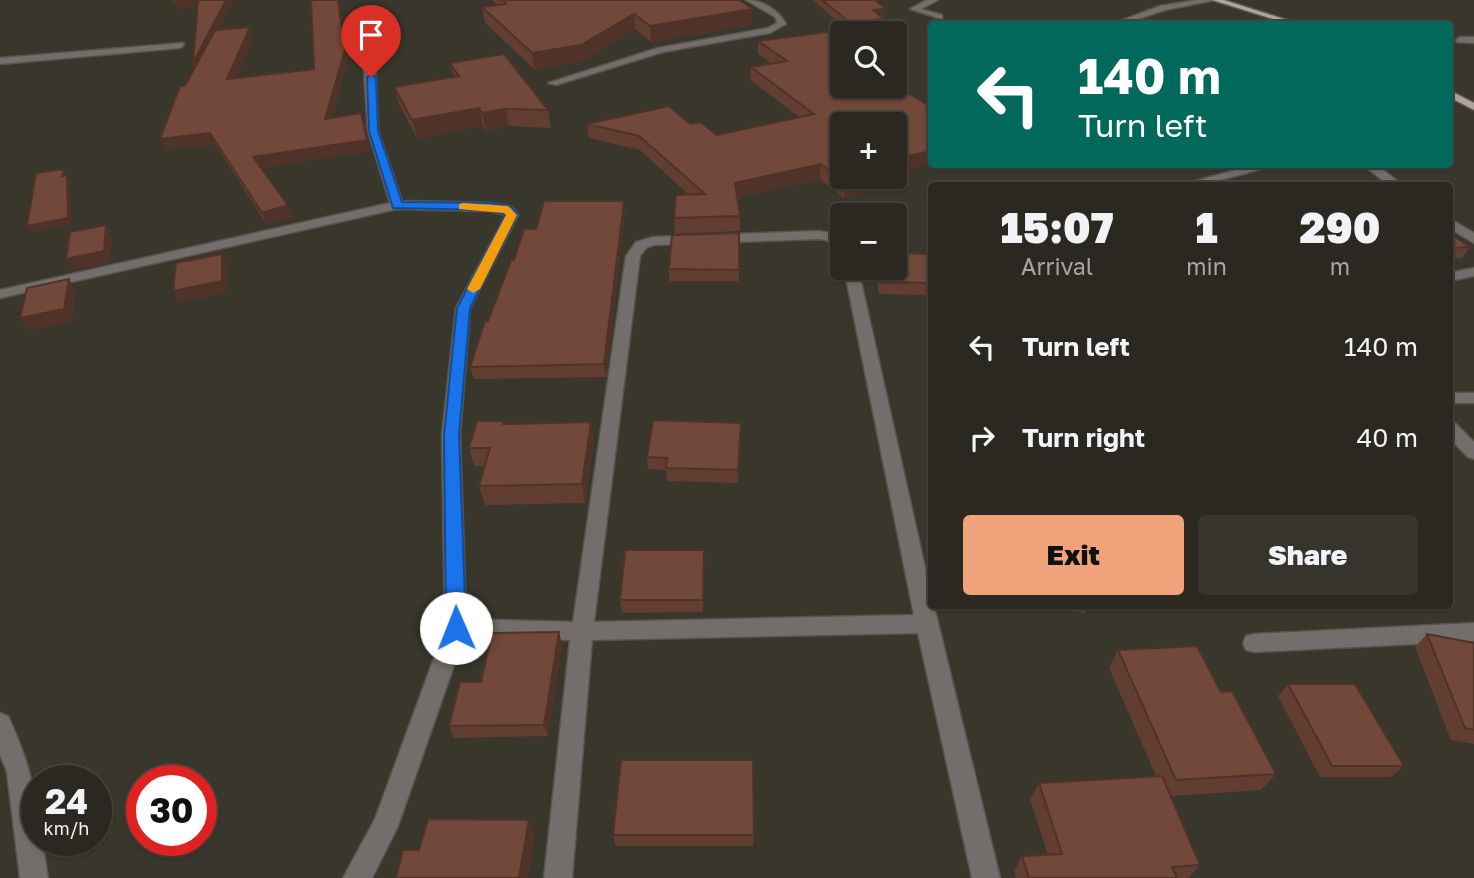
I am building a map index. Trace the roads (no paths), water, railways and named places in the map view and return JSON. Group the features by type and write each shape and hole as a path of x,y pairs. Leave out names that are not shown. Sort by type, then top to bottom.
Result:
{"main road":[{"path":"1213,0 1286,21"},
{"path":"1453,95 1474,107"}],"street":[{"path":"553,83 661,50 770,30 782,24 778,16 750,0"},
{"path":"934,0 914,9 939,17"},
{"path":"1125,21 1163,8 1213,0"},
{"path":"363,15 371,77 373,131 397,205"},
{"path":"1460,40 1474,40"},
{"path":"0,61 180,45"},
{"path":"1201,181 1258,168"},
{"path":"1373,168 1392,182"},
{"path":"0,295 397,205 490,207 508,209 512,215 463,308 452,435 456,628 385,827 357,878"},
{"path":"1453,225 1474,239"},
{"path":"558,878 582,631 633,256 641,245 653,241 820,235 830,237"},
{"path":"1453,276 1474,272"},
{"path":"854,280 927,624 986,878"},
{"path":"1453,397 1474,398"},
{"path":"1453,430 1474,453"},
{"path":"456,628 582,631 927,624"},
{"path":"1254,643 1474,632"},
{"path":"0,724 19,772 34,878"}]}
